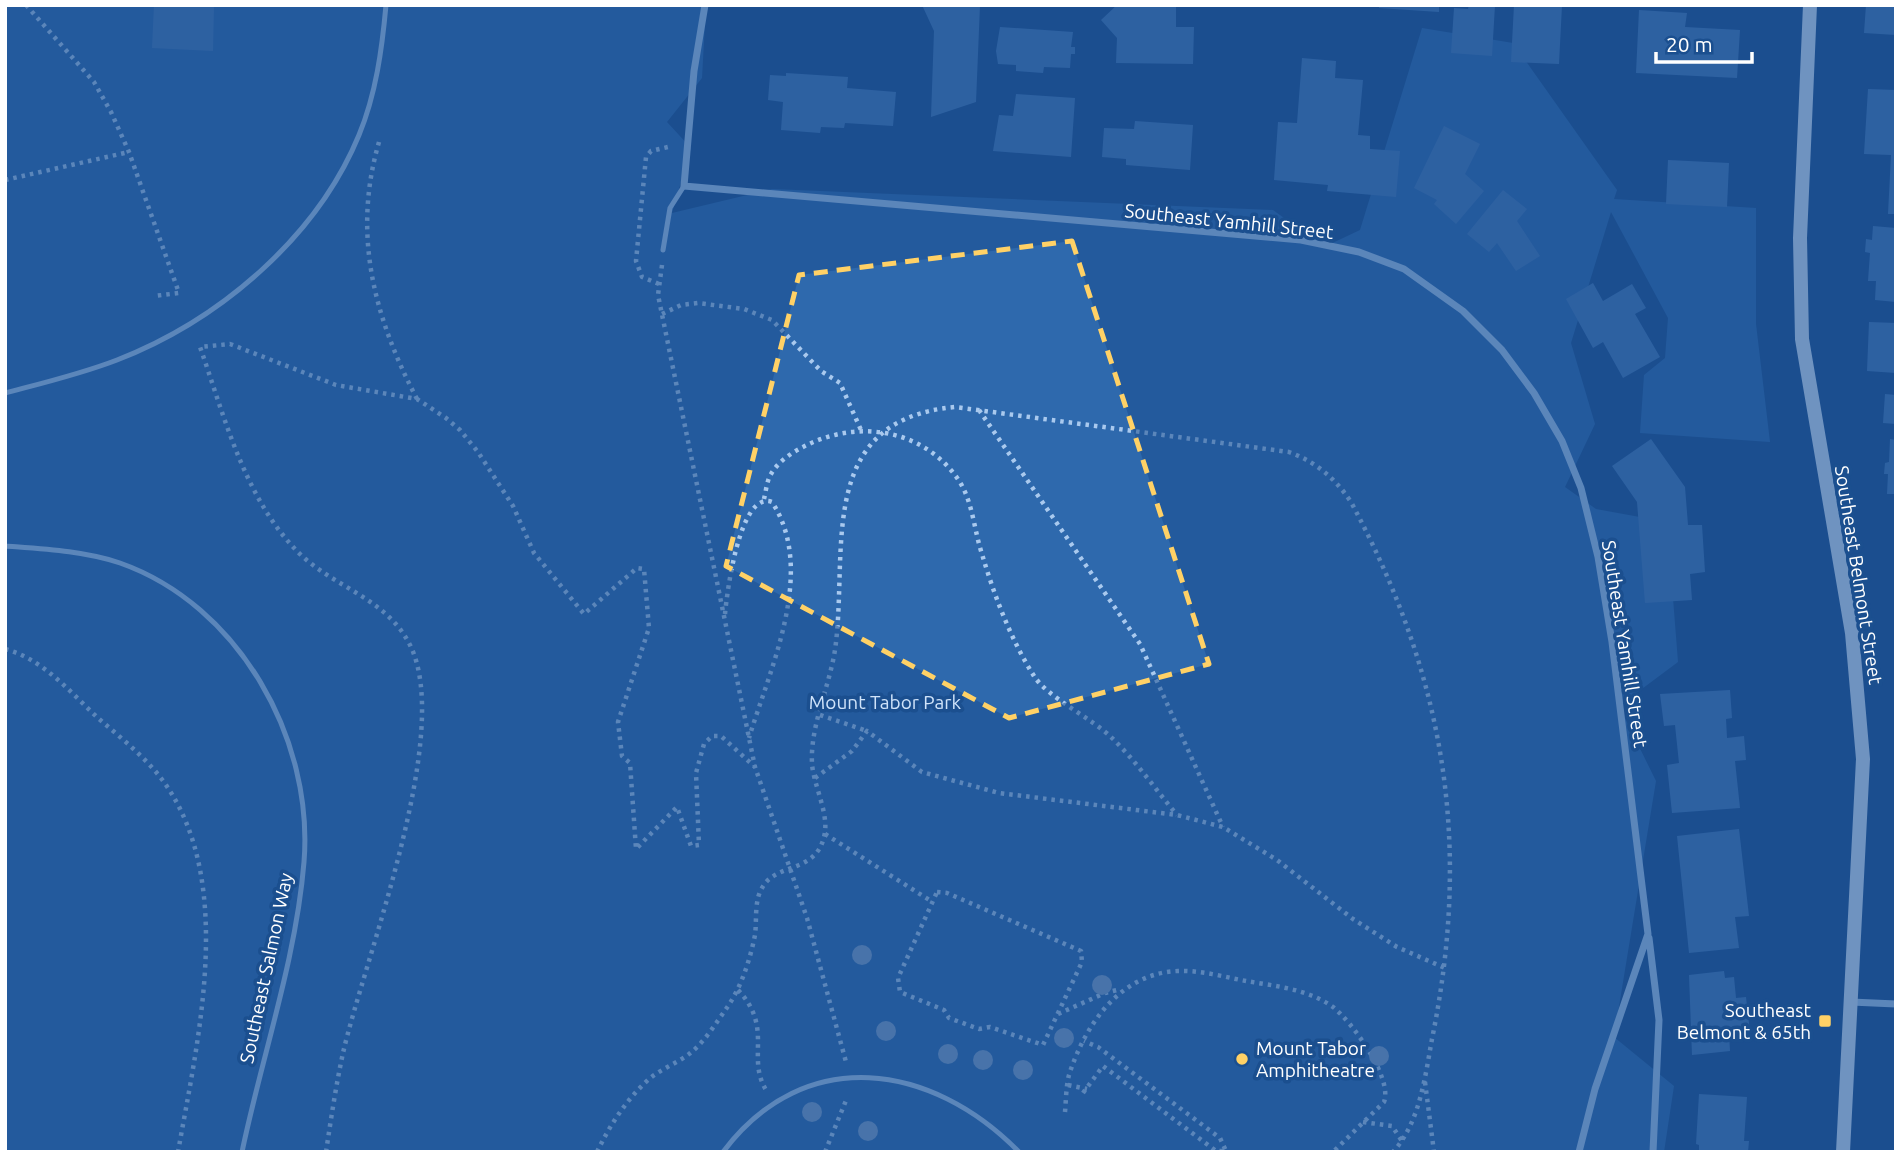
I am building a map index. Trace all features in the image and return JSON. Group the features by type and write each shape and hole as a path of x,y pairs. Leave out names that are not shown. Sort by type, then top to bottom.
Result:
{"street":[{"path":"684,186 686,144 705,5"},
{"name":"Southeast Belmont Street","path":"1810,5 1800,295 1805,369 1850,621 1859,702 1862,784 1843,1152"},
{"name":"Southeast Yamhill Street","path":"684,186 1301,240 1385,261 1404,269 1446,297 1502,350 1534,393 1562,441 1581,488 1598,557 1612,642 1648,934 1595,1089 1579,1152"},
{"path":"1648,934 1659,1020 1653,1152"},
{"path":"1851,1002 1896,1004"}],"lane":[{"path":"5,393 64,378 119,359 162,339 234,293 262,270 310,219 347,162 367,113 380,54 386,5"},
{"path":"663,250 670,208 684,186"},
{"name":"Southeast Salmon Way","path":"5,546 92,555 120,563 172,587 220,630 260,678 287,738 304,803 304,862 284,978 242,1152"},
{"path":"723,1152 734,1136 775,1101 825,1083 850,1079 900,1080 953,1099 979,1116 1019,1152"}],"path":[{"path":"26,5 94,82 129,152 179,293 154,296"},
{"path":"367,113 384,124 371,173 368,207 375,294 392,352 417,399"},
{"path":"659,284 642,277 636,261 646,157 651,151 686,144"},
{"path":"5,180 129,152"},
{"path":"663,250 659,284 662,314 755,767 807,918 850,1079 846,1101 825,1152"},
{"path":"662,314 681,305 698,303 744,309 772,320 821,371 840,383 861,430"},
{"path":"326,1152 344,1051 403,836 420,737 422,706 418,667 410,644 379,607 301,555 260,501 245,471 200,347 230,344 336,385 417,399 460,430 513,506 534,553 584,614 637,568 644,569 649,628 618,722 622,757 630,763 636,849 677,807 691,846 699,845 696,774 704,744 712,736 721,736 755,767"},
{"path":"597,1152 610,1125 636,1093 651,1077 692,1052 738,990 752,945 761,889 770,878 814,857 825,834 815,778 814,745 835,649 843,507 858,467 883,431 931,409 979,409 1289,452 1318,466 1342,489 1375,547 1396,593 1424,678 1438,739 1451,853 1445,968 1424,1077 1411,1124 1393,1152"},
{"path":"979,409 1140,644 1223,827"},
{"path":"765,499 769,475 789,456 818,439 861,430 883,431 926,448 957,477 968,498 981,554 999,602 1035,679 1112,738 1177,815"},
{"path":"724,618 738,542 751,512 758,501 765,499 772,502 788,533 789,590 783,625 749,739"},
{"path":"5,649 43,667 147,761 180,808 200,859 207,918 200,1005 178,1152"},
{"path":"820,715 866,731 922,772 999,793 1177,815 1223,827 1278,860 1353,919 1397,947 1445,968"},
{"path":"815,778 852,751 866,731"},
{"path":"825,834 931,901"},
{"path":"943,891 1078,947 1082,953 1082,962 1058,1014 1045,1043 1038,1045 990,1027 979,1029 949,1018 944,1010 900,992 898,978 937,892 943,891"},
{"path":"1065,1112 1068,1077 1084,1041 1109,1003 1143,978 1177,971 1291,989 1334,1008 1386,1085 1381,1101 1333,1152"},
{"path":"1058,1014 1105,993 1126,988"},
{"path":"738,990 749,1002 756,1016 760,1076 775,1101"},
{"path":"1068,1086 1085,1091 1103,1066 1216,1151 1227,1151 1220,1138 1098,1047 1084,1041"},
{"path":"1424,1077 1434,1152"},
{"path":"1363,1122 1392,1126 1402,1141"}],"highlighted area":[{"path":"1072,241 1209,664 1009,718 726,566 799,275"}],"green space":[{"name":"Mount Tabor Park","path":"5,5 706,5 702,78 667,122 691,148 672,213 772,189 1273,210 1324,247 1360,230 1422,28 1513,43 1617,190 1614,199 1756,208 1756,324 1770,442 1640,433 1644,375 1665,358 1668,318 1611,212 1571,343 1595,424 1565,487 1596,509 1667,522 1678,662 1619,706 1656,781 1614,1037 1674,1086 1664,1152 5,1152"}],"building":[{"path":"154,5 214,5 213,51 152,48"},
{"path":"922,5 980,5 976,102 931,117 934,31"},
{"path":"1117,5 1176,5 1176,27 1194,27 1193,64 1116,63 1117,38 1101,20"},
{"path":"1379,5 1439,5 1439,12 1379,8"},
{"path":"1469,5 1495,5 1492,56 1451,53 1454,8 1468,9"},
{"path":"1514,5 1562,5 1559,64 1511,62"},
{"path":"1866,5 1896,5 1896,35 1864,33"},
{"path":"1639,10 1687,13 1685,27 1740,30 1737,78 1636,73"},
{"path":"1000,27 1073,32 1071,47 1075,47 1075,54 1071,54 1070,68 1044,67 1043,73 1016,71 1016,65 998,64 996,51"},
{"path":"1302,58 1336,61 1335,78 1363,80 1358,135 1370,136 1370,149 1400,151 1396,197 1327,191 1328,185 1274,180 1278,122 1297,123"},
{"path":"786,73 848,77 847,88 896,92 893,126 845,123 844,128 821,127 820,133 781,130 783,102 768,100 770,75 786,76"},
{"path":"1868,89 1896,90 1896,214 1888,214 1891,155 1864,154"},
{"path":"1016,94 1075,98 1071,157 993,151 999,115 1013,116"},
{"path":"1135,121 1193,125 1190,170 1126,165 1126,159 1102,157 1104,128 1134,129"},
{"path":"1444,126 1480,144 1465,174 1484,191 1456,224 1434,204 1437,200 1414,188"},
{"path":"1668,160 1729,163 1727,207 1666,204"},
{"path":"1503,190 1527,209 1517,221 1540,256 1516,271 1497,243 1489,252 1467,234"},
{"path":"1873,226 1896,228 1896,302 1875,300 1876,281 1868,281 1870,253 1865,252 1866,239 1872,240"},
{"path":"1593,283 1603,301 1632,284 1646,308 1635,314 1660,357 1623,378 1603,342 1593,348 1566,299"},
{"path":"1869,322 1896,323 1896,373 1867,371"},
{"path":"1885,394 1896,395 1896,424 1883,423"},
{"path":"1651,439 1685,487 1688,525 1702,525 1705,572 1690,574 1692,600 1645,603 1637,502 1612,466"},
{"path":"1890,439 1896,440 1896,494 1887,494 1888,474 1884,474 1885,463 1889,462"},
{"path":"1730,690 1732,718 1726,719 1727,738 1744,736 1746,760 1735,761 1740,808 1672,813 1667,765 1679,763 1675,725 1664,726 1660,694"},
{"path":"1739,829 1749,916 1735,917 1739,948 1689,953 1677,836"},
{"path":"1724,971 1725,978 1734,977 1736,998 1746,997 1750,1032 1729,1035 1730,1051 1692,1055 1689,975"},
{"path":"1699,1094 1747,1097 1744,1141 1749,1141 1748,1152 1699,1152 1699,1145 1696,1144"}],"place":[{"name":"Southeast Belmont & 65th","path":"1825,1021"},
{"name":"Mount Tabor Amphitheatre","path":"1242,1059"}]}
